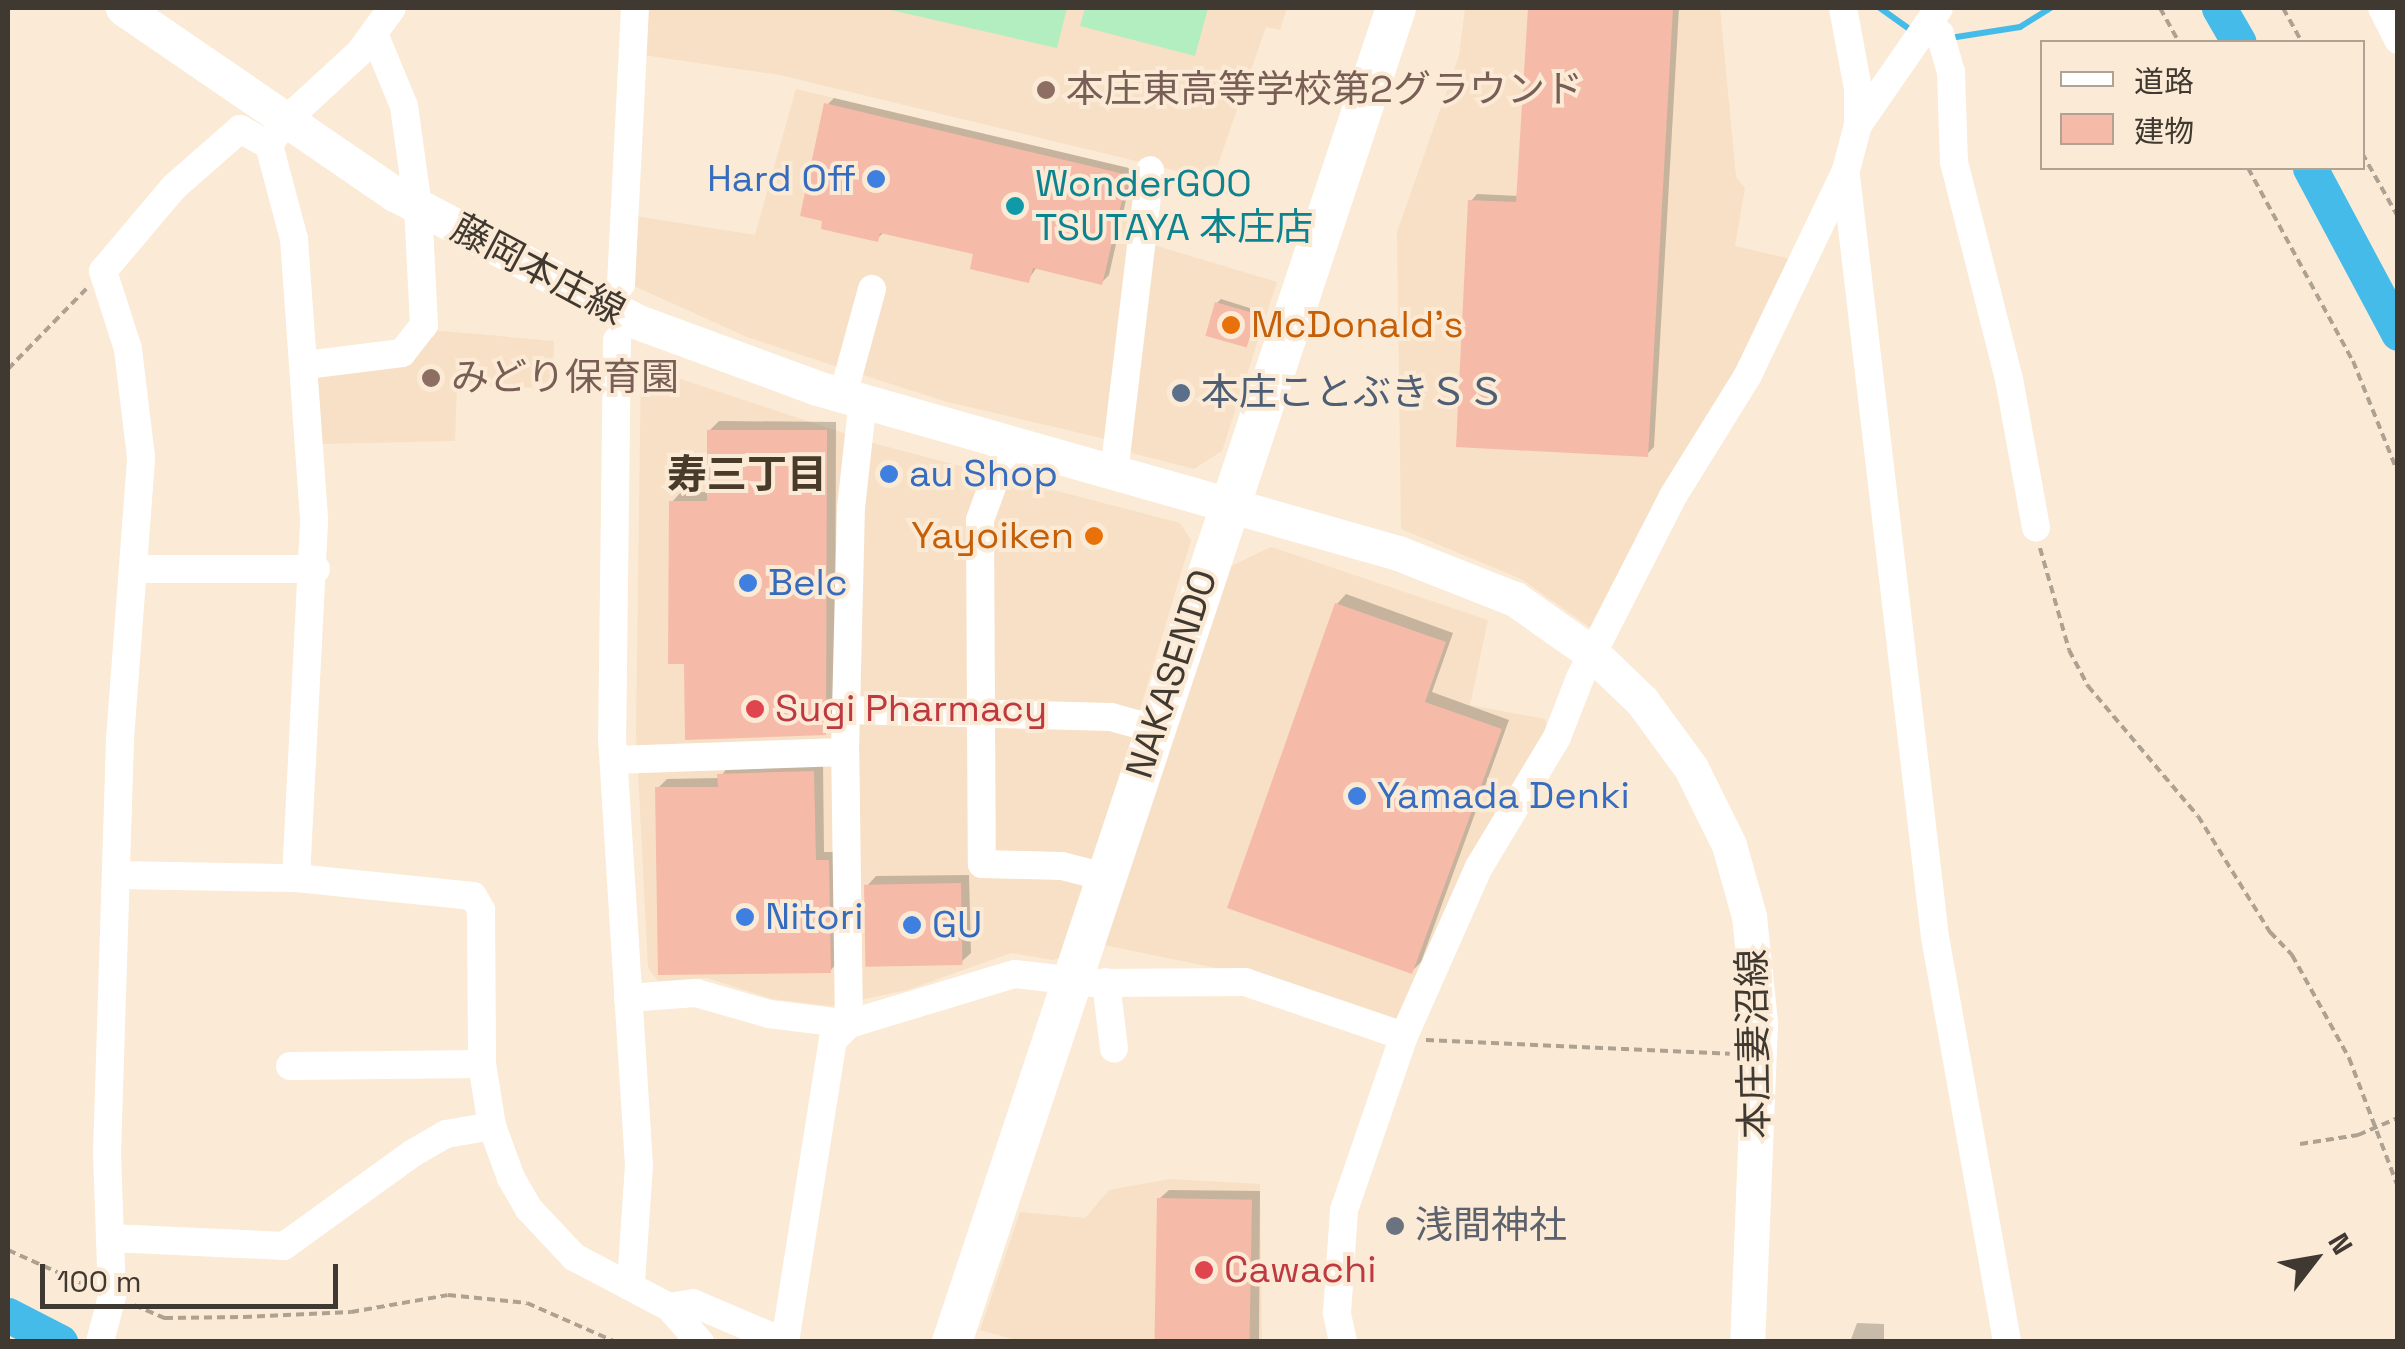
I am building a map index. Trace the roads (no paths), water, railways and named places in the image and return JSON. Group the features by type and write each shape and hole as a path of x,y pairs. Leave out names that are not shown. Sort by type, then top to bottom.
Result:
{"highway":[{"name":"NAKASENDO","path":"952,1342 1089,981 1105,877 1396,8"}],"main road":[{"name":"藤岡本庄線","path":"124,8 277,133 638,322 852,398 1228,505"},
{"name":"本庄妻沼線","path":"1228,505 1398,554 1515,599 1594,654 1668,734 1729,844 1756,950 1760,1054 1747,1342"}],"street":[{"path":"277,133 375,36 392,8"},
{"path":"621,284 636,8"},
{"path":"1343,1342 1338,1313 1344,1210 1404,1036 1479,867 1564,721 1672,496 1748,375 1846,170 1858,125 1854,42 1842,8"},
{"path":"2382,8 2398,40"},
{"path":"1858,125 1932,33"},
{"path":"1932,33 1954,162 2008,379 2036,528"},
{"path":"306,365 402,353 415,343 424,325 418,206 404,106 375,36"},
{"path":"100,1342 112,1296 120,740 137,570 135,396 103,271 174,187 240,129 277,133"},
{"path":"277,133 294,239 306,365 316,569 296,878"},
{"path":"1114,473 1150,170"},
{"path":"1846,170 1851,256 1912,710 1934,937 2007,1342"},
{"path":"850,1024 845,752 852,398 872,289"},
{"path":"617,340 614,760 638,1164 631,1282"},
{"path":"1008,443 980,520 982,864 1062,866 1105,877"},
{"path":"137,570 316,569"},
{"path":"846,710 1110,717 1154,729"},
{"path":"614,760 845,752"},
{"path":"117,875 296,878 473,896 481,910 482,1064 492,1126 511,1178 550,1235 574,1258 631,1282 669,1307 700,1342"},
{"path":"669,1307 693,1303 784,1342 832,1040 850,1024 992,978 1245,982 1404,1036"},
{"path":"1089,981 1114,1049"},
{"path":"628,998 696,993 769,1014 850,1024"},
{"path":"290,1066 482,1064"},
{"path":"110,1238 284,1246 413,1153 446,1134 492,1126"}],"waterway":[{"path":"1880,8 1915,33"},
{"path":"1950,38 2020,27 2050,8"},
{"path":"2219,8 2238,40"},
{"path":"2311,170 2398,333"},
{"path":"8,1315 60,1342"}],"place":[{"name":"本庄東高等学校第2グラウンド","path":"1046,90"},
{"name":"Hard Off","path":"876,179"},
{"name":"WonderGOO TSUTAYA 本庄店","path":"1015,206"},
{"name":"McDonald's","path":"1231,325"},
{"name":"みどり保育園","path":"431,378"},
{"name":"本庄ことぶきＳＳ","path":"1181,393"},
{"name":"au Shop","path":"889,474"},
{"name":"Yayoiken","path":"1094,536"},
{"name":"Belc","path":"748,583"},
{"name":"Sugi Pharmacy","path":"755,709"},
{"name":"Yamada Denki","path":"1357,796"},
{"name":"Nitori","path":"745,917"},
{"name":"GU","path":"912,925"},
{"name":"浅間神社","path":"1395,1226"},
{"name":"Cawachi","path":"1204,1270"}],"district":[{"name":"寿三丁目","path":"747,475"}]}
